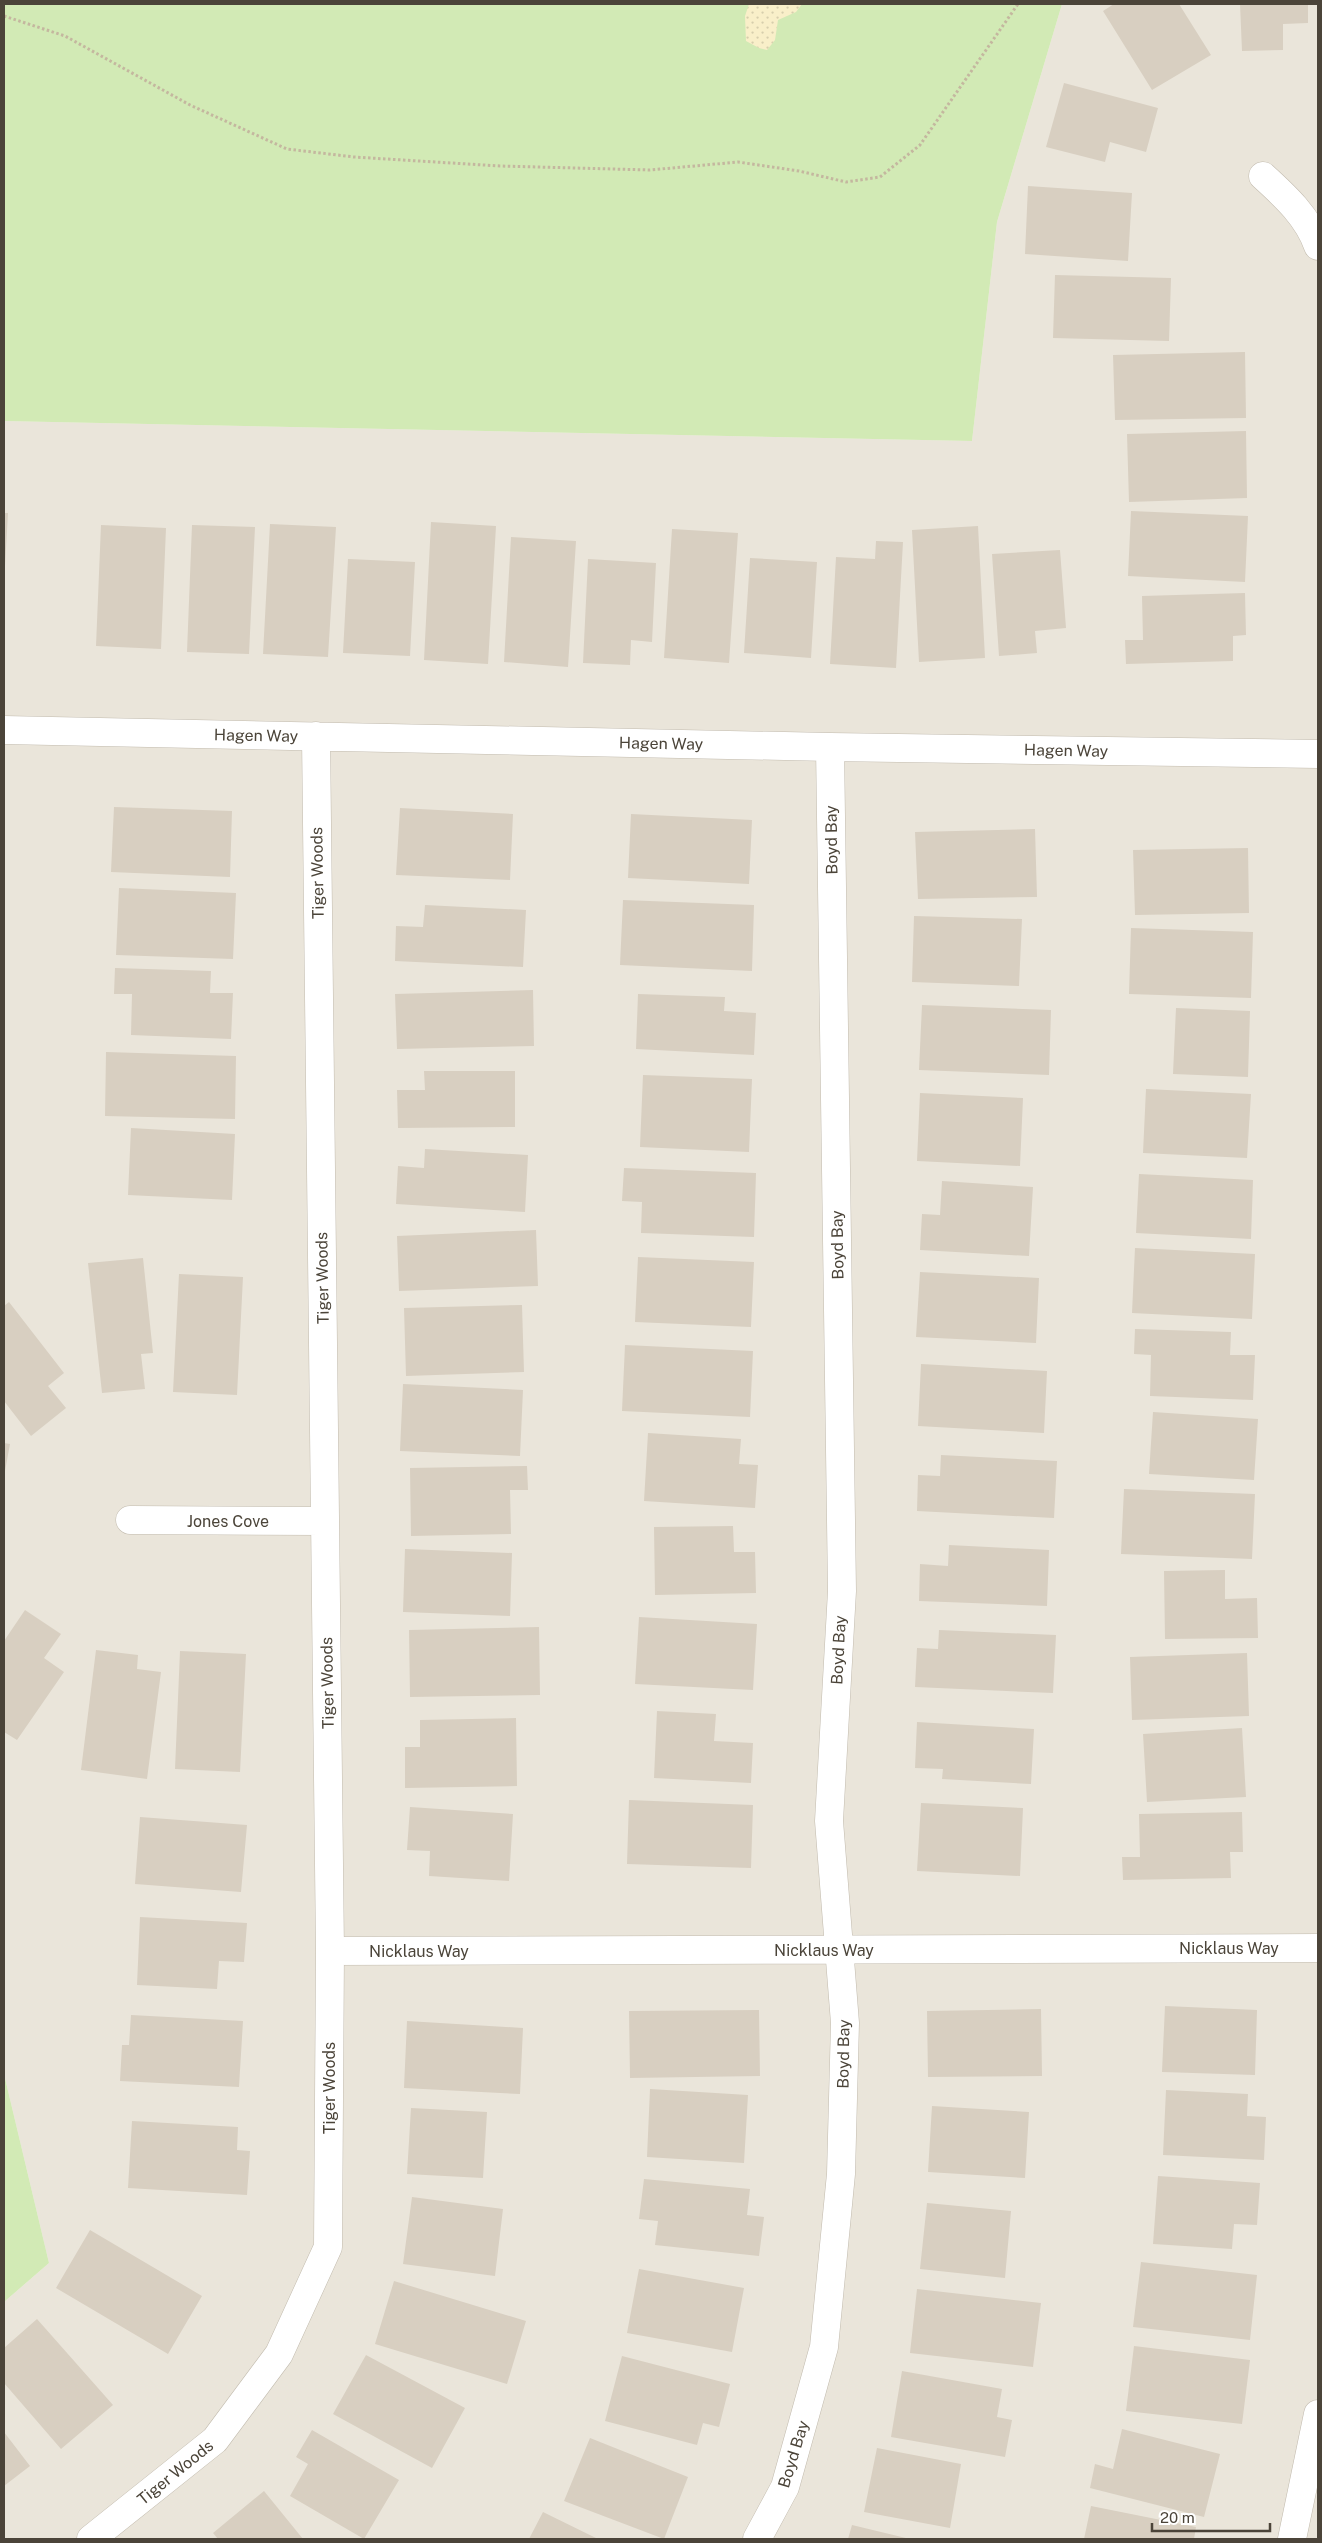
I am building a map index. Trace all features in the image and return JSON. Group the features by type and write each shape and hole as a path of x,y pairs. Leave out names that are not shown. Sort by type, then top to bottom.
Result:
{"street":[{"path":"1263,176 1292,203 1314,234 1318,246"},
{"name":"Hagen Way","path":"4,730 830,747 1318,754"},
{"name":"Tiger Woods","path":"91,2539 214,2440 278,2354 328,2247 330,1951 316,736"},
{"name":"Boyd Bay","path":"757,2539 785,2487 824,2347 841,2174 845,2022 829,1821 842,1591 830,747"},
{"name":"Jones Cove","path":"130,1520 325,1522"},
{"name":"Nicklaus Way","path":"330,1951 1318,1948"},
{"path":"1292,2539 1318,2414"}],"path":[{"path":"4,16 65,36 190,104 287,149 354,157 500,166 650,170 738,162 799,171 846,182 880,177 920,145 1018,4"}],"shaded area":[{"path":"1062,4 1318,4 1318,2539 4,2539 4,2302 49,2263 4,2074 4,421 972,441 997,222"}],"green space":[{"path":"4,4 1062,4 997,222 972,441 4,421"},
{"path":"4,2074 49,2263 4,2302"}],"sand":[{"path":"749,4 802,4 796,12 778,20 775,40 767,50 746,41 745,16"}],"building":[{"path":"1114,4 1179,4 1211,55 1152,90 1103,11"},
{"path":"1240,4 1308,4 1308,23 1283,24 1283,50 1242,51"},
{"path":"1064,83 1158,108 1146,152 1110,142 1105,162 1046,147"},
{"path":"1028,186 1132,193 1128,261 1025,254"},
{"path":"1055,275 1171,278 1169,341 1053,338"},
{"path":"1245,352 1246,418 1115,420 1113,355"},
{"path":"1246,431 1247,498 1129,502 1127,434"},
{"path":"1131,511 1248,516 1245,582 1128,576"},
{"path":"4,513 8,513 5,566 4,566"},
{"path":"431,522 496,526 488,664 424,660"},
{"path":"270,524 336,527 328,657 263,654"},
{"path":"101,525 166,528 161,649 96,646"},
{"path":"192,525 255,527 249,654 187,652"},
{"path":"978,526 985,658 919,662 912,530"},
{"path":"672,529 738,533 729,663 664,658"},
{"path":"511,537 576,541 568,667 504,662"},
{"path":"876,541 903,542 896,668 830,664 836,557 875,559"},
{"path":"1060,550 1066,628 1035,631 1037,653 999,656 992,554"},
{"path":"750,558 817,562 811,658 744,653"},
{"path":"348,559 415,562 410,656 343,653"},
{"path":"588,559 656,563 652,642 631,640 630,665 583,663"},
{"path":"1245,593 1246,635 1233,636 1233,661 1126,664 1125,640 1143,640 1142,596"},
{"path":"114,807 232,811 230,877 111,872"},
{"path":"400,808 513,814 510,880 396,875"},
{"path":"631,814 752,820 749,884 628,878"},
{"path":"1035,829 1037,897 918,899 915,832"},
{"path":"1248,848 1249,913 1135,915 1133,850"},
{"path":"119,888 236,893 233,959 116,955"},
{"path":"623,900 754,905 752,971 620,965"},
{"path":"425,905 526,910 523,967 395,961 396,926 423,927"},
{"path":"914,916 1022,919 1019,986 912,982"},
{"path":"1131,928 1253,932 1251,998 1129,994"},
{"path":"115,968 211,971 210,993 233,993 231,1039 131,1035 132,994 114,994"},
{"path":"533,990 534,1046 397,1049 395,994"},
{"path":"638,994 725,997 724,1011 756,1013 754,1055 636,1049"},
{"path":"922,1005 1051,1010 1049,1075 919,1070"},
{"path":"1176,1008 1250,1011 1248,1077 1173,1074"},
{"path":"106,1052 236,1056 235,1119 105,1116"},
{"path":"424,1071 515,1071 515,1127 398,1128 397,1090 425,1090"},
{"path":"643,1075 752,1079 749,1152 640,1147"},
{"path":"1146,1089 1251,1094 1247,1158 1143,1153"},
{"path":"920,1093 1023,1098 1020,1166 917,1161"},
{"path":"131,1128 235,1134 232,1200 128,1195"},
{"path":"425,1149 528,1155 525,1212 396,1204 398,1166 424,1168"},
{"path":"624,1168 756,1173 754,1237 641,1233 642,1202 622,1201"},
{"path":"1139,1174 1253,1180 1251,1239 1136,1233"},
{"path":"942,1181 1033,1187 1029,1256 920,1250 922,1214 940,1215"},
{"path":"536,1230 538,1286 399,1291 397,1236"},
{"path":"1135,1248 1255,1254 1252,1319 1132,1313"},
{"path":"638,1257 754,1262 751,1327 635,1322"},
{"path":"143,1258 153,1353 141,1354 145,1389 102,1393 88,1263"},
{"path":"920,1272 1039,1278 1036,1343 916,1337"},
{"path":"179,1274 243,1277 237,1395 173,1392"},
{"path":"9,1302 64,1373 48,1386 66,1408 31,1436 4,1401 4,1306"},
{"path":"522,1305 524,1372 406,1376 404,1308"},
{"path":"1135,1329 1231,1332 1230,1355 1255,1355 1253,1400 1150,1396 1151,1355 1134,1354"},
{"path":"625,1345 753,1351 750,1417 622,1411"},
{"path":"921,1364 1047,1371 1044,1433 918,1426"},
{"path":"403,1384 523,1390 520,1456 400,1451"},
{"path":"1153,1412 1258,1419 1254,1480 1149,1474"},
{"path":"648,1433 741,1439 739,1464 758,1465 755,1508 644,1501"},
{"path":"4,1443 10,1444 5,1471 4,1471"},
{"path":"941,1455 1057,1461 1054,1518 917,1511 918,1475 940,1476"},
{"path":"527,1466 528,1490 510,1490 511,1534 411,1536 410,1468"},
{"path":"1124,1489 1255,1494 1252,1559 1121,1554"},
{"path":"733,1526 734,1552 755,1552 756,1593 655,1595 654,1527"},
{"path":"949,1545 1049,1550 1047,1606 919,1601 920,1564 948,1566"},
{"path":"405,1549 512,1553 510,1616 403,1612"},
{"path":"1225,1570 1225,1599 1257,1598 1258,1638 1165,1639 1164,1571"},
{"path":"25,1610 61,1634 44,1658 64,1672 17,1740 4,1732 4,1641"},
{"path":"639,1617 757,1624 753,1690 635,1684"},
{"path":"539,1627 540,1695 410,1697 409,1630"},
{"path":"939,1630 1056,1635 1053,1693 915,1687 917,1648 938,1649"},
{"path":"96,1650 138,1655 137,1669 161,1672 147,1779 81,1770"},
{"path":"180,1651 246,1654 240,1772 175,1769"},
{"path":"1247,1653 1249,1716 1132,1720 1130,1657"},
{"path":"657,1711 716,1714 714,1741 753,1743 751,1783 654,1778"},
{"path":"516,1718 517,1786 405,1788 405,1747 420,1747 420,1720"},
{"path":"917,1722 1034,1729 1031,1784 942,1779 943,1769 915,1768"},
{"path":"1242,1728 1246,1797 1147,1802 1143,1734"},
{"path":"629,1800 753,1805 751,1868 627,1864"},
{"path":"921,1803 1023,1808 1020,1876 917,1871"},
{"path":"410,1807 513,1814 509,1881 429,1876 430,1851 407,1850"},
{"path":"1242,1812 1243,1852 1230,1852 1231,1878 1123,1880 1122,1857 1140,1857 1139,1814"},
{"path":"140,1817 247,1825 241,1892 135,1884"},
{"path":"140,1917 247,1923 244,1962 219,1961 217,1989 137,1985"},
{"path":"1165,2006 1257,2010 1255,2075 1162,2072"},
{"path":"1041,2009 1042,2076 928,2077 927,2011"},
{"path":"759,2010 760,2076 630,2078 629,2011"},
{"path":"131,2015 243,2021 239,2087 120,2081 122,2045 129,2045"},
{"path":"407,2021 523,2028 520,2094 404,2088"},
{"path":"650,2089 748,2095 744,2163 647,2157"},
{"path":"1166,2090 1248,2094 1247,2116 1266,2117 1264,2160 1163,2155"},
{"path":"932,2106 1029,2112 1025,2178 928,2172"},
{"path":"411,2108 487,2112 483,2178 407,2174"},
{"path":"132,2121 238,2127 237,2150 250,2151 247,2195 128,2188"},
{"path":"1158,2176 1260,2183 1257,2225 1234,2224 1232,2249 1153,2244"},
{"path":"644,2179 750,2189 747,2215 764,2217 759,2256 655,2245 658,2221 639,2219"},
{"path":"412,2197 503,2209 495,2276 403,2264"},
{"path":"927,2203 1011,2211 1005,2278 920,2269"},
{"path":"90,2230 202,2296 168,2354 56,2288"},
{"path":"1141,2262 1257,2275 1250,2340 1133,2327"},
{"path":"639,2269 744,2288 732,2352 627,2333"},
{"path":"394,2281 526,2321 507,2384 375,2344"},
{"path":"917,2289 1041,2303 1033,2367 910,2353"},
{"path":"37,2319 113,2405 61,2449 4,2383 4,2348"},
{"path":"1134,2346 1250,2360 1242,2424 1126,2411"},
{"path":"366,2355 465,2408 432,2468 333,2414"},
{"path":"622,2356 730,2384 719,2427 703,2423 697,2445 605,2421"},
{"path":"902,2371 1002,2389 997,2417 1012,2420 1005,2457 891,2437"},
{"path":"1122,2429 1220,2454 1204,2517 1090,2488 1095,2464 1113,2469"},
{"path":"312,2430 399,2480 364,2539 290,2496 308,2464 296,2457"},
{"path":"4,2432 30,2466 4,2486"},
{"path":"590,2438 688,2477 664,2539 564,2501"},
{"path":"877,2448 961,2464 950,2528 864,2512"},
{"path":"264,2491 303,2539 218,2539 213,2533"},
{"path":"1091,2506 1196,2527 1194,2539 1084,2539"},
{"path":"543,2512 598,2539 529,2539"},
{"path":"852,2525 910,2539 848,2539"}]}
